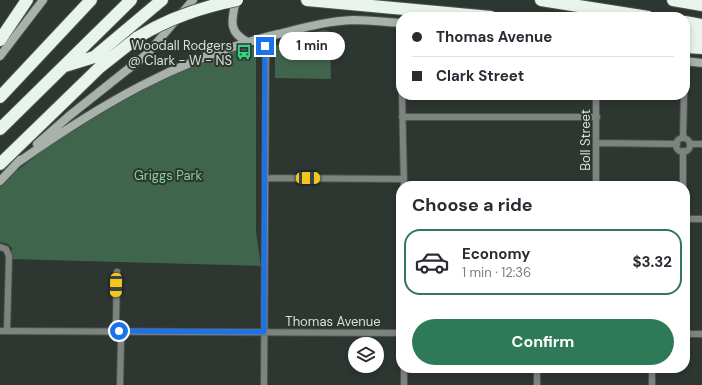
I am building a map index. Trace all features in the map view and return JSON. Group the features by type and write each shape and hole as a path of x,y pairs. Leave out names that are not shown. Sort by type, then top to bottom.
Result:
{"highway":[{"path":"0,40 27,0"},
{"path":"0,97 82,0"},
{"path":"0,97 91,0"},
{"path":"0,129 131,0"},
{"path":"62,67 94,57 162,0"},
{"path":"0,164 100,67 138,37 156,26 194,10 237,0"},
{"path":"307,0 437,12"},
{"path":"541,0 617,12"},
{"path":"675,0 702,5"},
{"path":"690,23 702,25"},
{"path":"690,35 702,36"},
{"path":"690,47 702,48"}],"main road":[{"path":"0,56 43,0"},
{"path":"0,181 17,163 69,116 148,54 193,0"},
{"path":"237,0 232,22 233,28 241,38 248,42"},
{"path":"17,163 74,123 135,88 190,62 263,37 308,26 344,21 396,23"},
{"path":"690,62 702,63"}],"street":[{"path":"263,37 266,51 264,178 264,385"},
{"path":"264,178 404,179 402,100"},
{"name":"Boll Street","path":"596,100 596,181"},
{"path":"683,138 684,100"},
{"path":"402,117 596,117"},
{"path":"677,144 679,140 683,138"},
{"path":"683,138 689,140 690,144"},
{"path":"596,143 677,144"},
{"path":"677,144 679,149 683,151"},
{"path":"690,144 702,144"},
{"path":"683,151 687,150 690,144"},
{"path":"683,151 683,181"},
{"path":"690,219 702,219"},
{"path":"3,248 9,256 7,331"},
{"path":"117,272 116,322 121,341 120,385"},
{"name":"Thomas Avenue","path":"0,330 396,333"},
{"path":"690,334 702,334"},
{"path":"404,373 404,385"},
{"path":"537,373 537,385"},
{"path":"652,373 652,385"}],"green space":[{"path":"324,30 329,31 330,34 331,79 275,78 275,46 281,43 280,39"},
{"name":"Griggs Park","path":"249,46 254,47 256,51 256,231 261,266 10,259 12,248 8,244 0,242 0,185 29,161 69,132 132,93 204,61"}],"place":[{"name":"Woodall Rodgers @ Clark - W - NS","path":"244,52"}],"route":[{"path":"119,331 264,332 265,46"}]}
